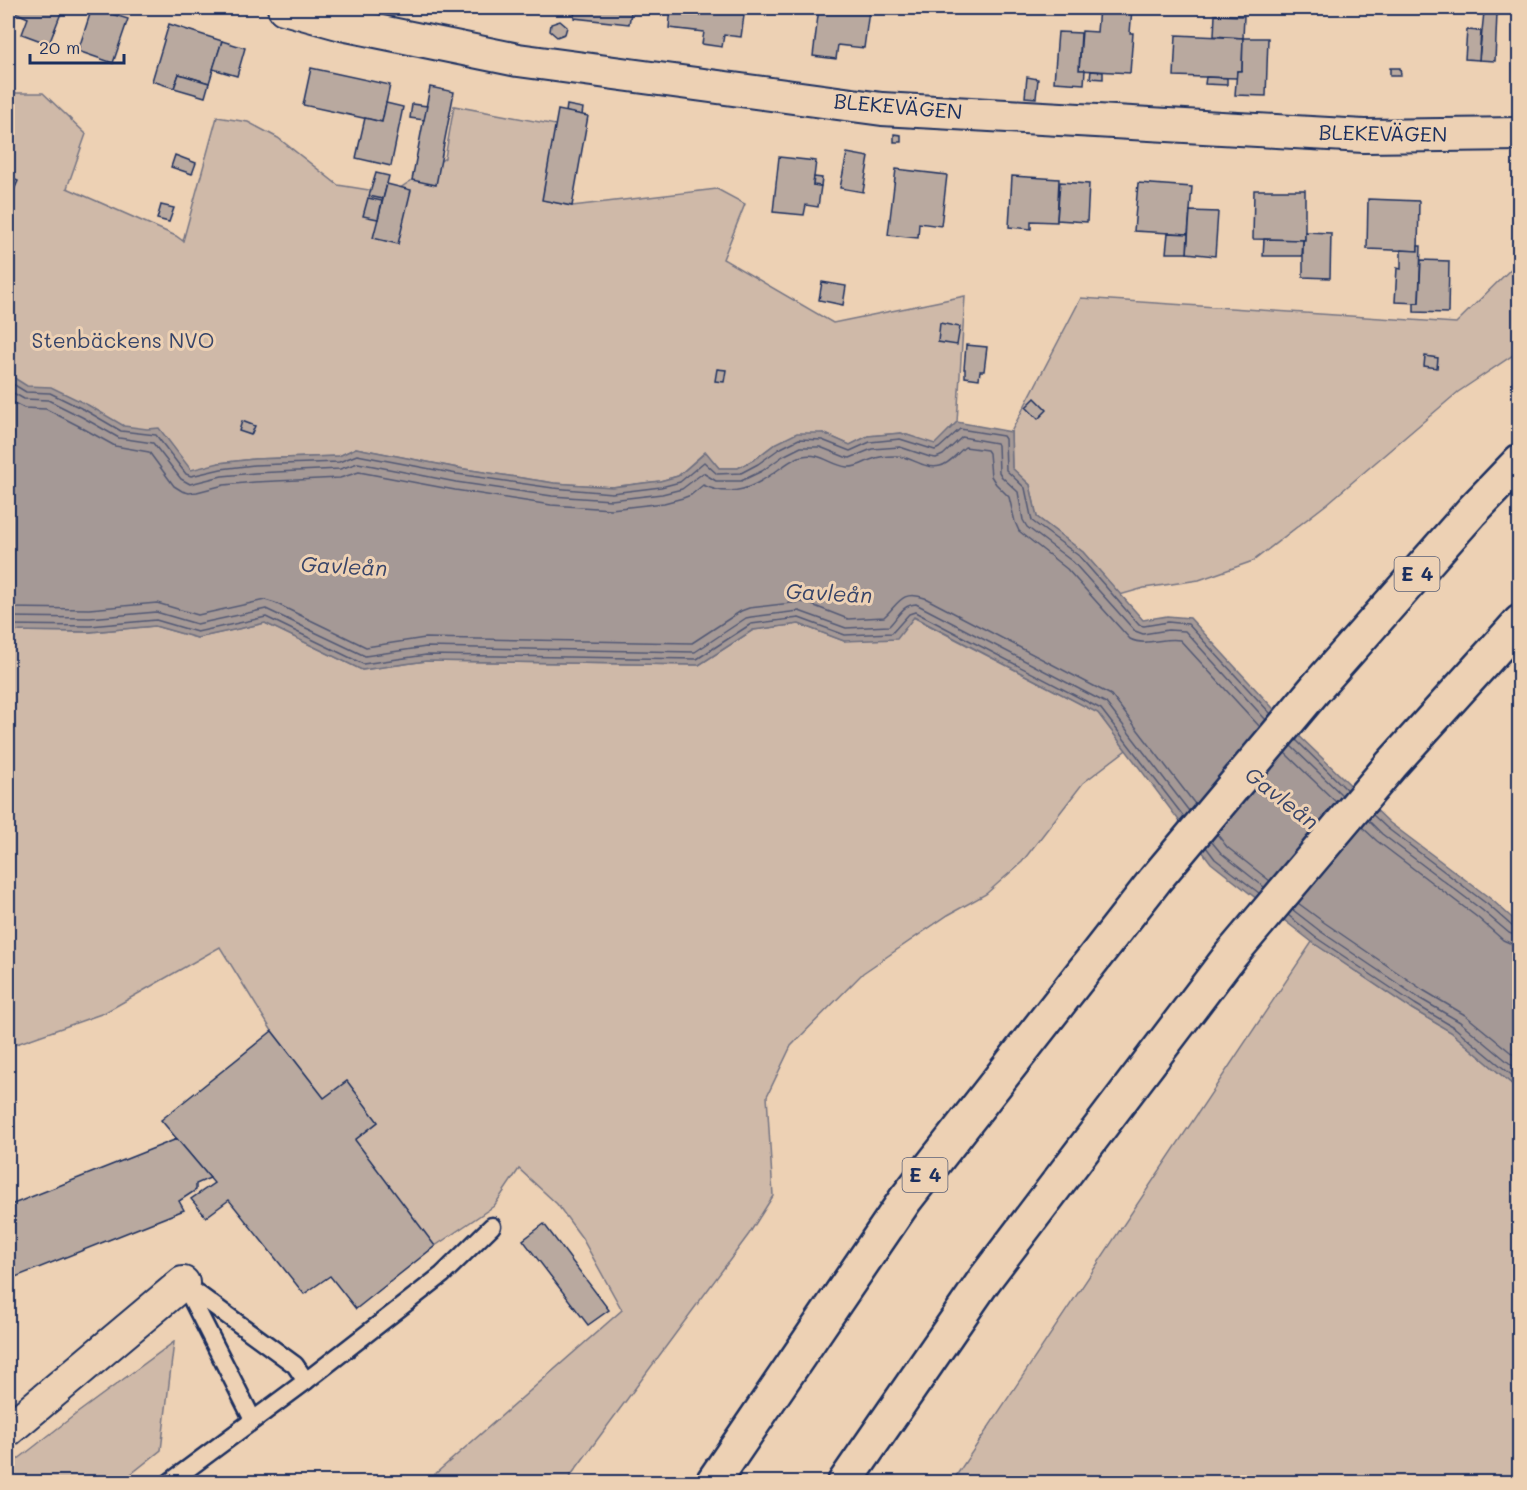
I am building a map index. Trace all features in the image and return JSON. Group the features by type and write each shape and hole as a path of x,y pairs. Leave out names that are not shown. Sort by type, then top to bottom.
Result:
{"highway":[{"name":"E 4","path":"713,1482 905,1200 1155,880 1316,688 1472,511 1520,461"},
{"path":"845,1482 985,1279 1230,956 1391,765 1520,622"}],"street":[{"name":"BLEKEVÄGEN","path":"284,8 342,24 518,60 882,109 1364,136 1520,134"},
{"path":"8,1430 183,1283"}],"lane":[{"path":"170,1482 306,1381 442,1275 492,1226"},
{"path":"183,1283 295,1365 306,1381"},
{"path":"183,1283 253,1420"}],"green space":[{"name":"Stenbäckens NVO","path":"8,93 43,93 86,134 67,188 183,241 217,117 248,122 278,138 338,185 369,190 397,190 445,158 454,106 556,125 543,200 572,206 717,189 745,204 723,259 833,323 965,296 957,422 935,445 901,433 868,436 850,445 823,433 775,444 738,468 719,468 705,452 678,476 660,481 612,487 554,483 458,468 356,448 339,456 254,459 219,463 185,546 8,511"},
{"path":"1519,261 1519,351 1458,392 1328,503 1253,561 1199,580 1144,588 1120,595 1083,552 1037,517 1030,485 1012,468 1011,432 1081,298 1456,323"},
{"path":"913,617 1098,713 1126,750 1083,783 1022,862 986,894 948,915 863,973 791,1046 767,1096 773,1196 749,1234 566,1482 426,1482 622,1310 582,1238 557,1204 519,1169 494,1206 435,1246 355,1140 378,1122 347,1081 324,1098 272,1031 220,947 104,1013 8,1047 8,631 90,632 155,626 197,638 265,623 362,670 426,661 699,665 753,630 799,624 844,641"},
{"path":"1312,942 1412,1009 1451,1032 1519,1090 1519,1482 952,1482"},
{"path":"174,1342 161,1450 121,1482 8,1482 8,1467"}],"water":[{"name":"Gavleån","path":"8,374 27,386 51,387 124,426 159,428 191,470 219,463 254,459 339,456 356,448 458,468 554,483 612,487 660,481 678,476 706,452 719,468 738,468 797,433 823,433 850,445 868,436 901,433 935,444 957,422 1011,432 1012,468 1030,485 1037,517 1083,552 1143,620 1167,616 1190,618 1294,731 1390,823 1491,899 1519,924 1519,1090 1451,1032 1412,1009 1312,942 1211,863 1098,713 914,617 897,639 844,641 799,624 753,630 699,665 426,661 362,670 265,623 197,638 155,626 90,632 8,631"}],"building":[{"path":"8,8 63,8 49,44 22,34 28,18"},
{"path":"92,8 128,19 113,63 78,51"},
{"path":"575,8 632,8 629,24 574,18"},
{"path":"671,8 745,8 741,37 724,35 722,47 702,44 704,32 669,28"},
{"path":"819,8 867,8 869,11 864,48 838,45 836,59 813,56"},
{"path":"1099,8 1132,8 1130,73 1079,70 1082,31 1097,32"},
{"path":"1484,12 1497,13 1495,61 1479,60"},
{"path":"1215,15 1244,16 1243,38 1214,36"},
{"path":"560,21 567,27 565,34 557,37 550,31 551,24"},
{"path":"169,24 222,41 209,83 179,74 174,88 152,81"},
{"path":"1467,30 1481,31 1479,60 1465,59"},
{"path":"1058,32 1081,33 1079,70 1085,70 1084,84 1054,82"},
{"path":"1176,35 1243,38 1242,71 1237,71 1237,78 1174,76"},
{"path":"1243,38 1268,38 1266,96 1235,95 1237,71 1242,71"},
{"path":"222,41 245,48 237,76 213,69"},
{"path":"311,68 390,85 382,122 303,105"},
{"path":"1390,68 1400,68 1401,75 1390,75"},
{"path":"1091,71 1103,72 1103,79 1090,78"},
{"path":"179,74 209,83 205,97 174,88"},
{"path":"1027,77 1038,79 1036,98 1025,97"},
{"path":"1206,77 1227,78 1227,85 1205,84"},
{"path":"430,87 454,92 436,185 412,180"},
{"path":"386,103 403,107 391,166 356,158 365,118 382,122"},
{"path":"412,104 427,106 424,120 410,118"},
{"path":"567,105 583,108 582,115 566,112"},
{"path":"558,110 588,116 572,206 542,200"},
{"path":"894,134 901,135 901,142 894,142"},
{"path":"847,153 869,157 863,192 840,188"},
{"path":"175,155 196,163 192,174 171,167"},
{"path":"779,157 816,161 813,185 821,186 818,207 806,205 804,215 773,212"},
{"path":"896,169 947,175 941,226 919,223 918,238 888,235"},
{"path":"376,173 389,176 383,199 369,196"},
{"path":"8,176 18,181 8,203"},
{"path":"1012,176 1059,179 1057,222 1031,221 1031,229 1009,227"},
{"path":"814,177 822,178 821,186 813,185"},
{"path":"1060,182 1089,184 1087,222 1057,220"},
{"path":"1138,183 1192,187 1188,234 1134,231"},
{"path":"387,184 411,190 398,244 373,238"},
{"path":"1254,190 1305,190 1305,240 1253,239"},
{"path":"368,198 382,201 378,219 363,216"},
{"path":"1368,199 1419,201 1418,251 1367,249"},
{"path":"161,205 174,208 169,222 157,219"},
{"path":"1190,211 1218,212 1215,256 1187,253"},
{"path":"1305,232 1331,233 1330,278 1303,277"},
{"path":"1168,233 1188,234 1187,253 1166,253"},
{"path":"1264,239 1303,240 1302,256 1263,256"},
{"path":"1418,246 1421,246 1419,303 1395,302 1397,268 1401,269 1401,250 1418,251"},
{"path":"1421,260 1449,261 1448,313 1414,312 1414,303 1419,303"},
{"path":"822,282 846,286 843,305 819,300"},
{"path":"940,323 960,327 957,345 938,342"},
{"path":"966,345 987,347 984,371 980,371 979,379 965,377"},
{"path":"1425,356 1438,358 1437,368 1424,366"},
{"path":"717,369 726,370 724,382 715,381"},
{"path":"1035,398 1047,410 1038,419 1026,407"},
{"path":"242,421 255,426 251,435 239,431"},
{"path":"272,1031 324,1098 347,1081 378,1122 355,1140 435,1246 356,1309 330,1276 304,1294 229,1200 206,1217 191,1199 214,1183 161,1120"},
{"path":"177,1139 210,1178 196,1184 196,1190 179,1201 184,1210 8,1280 8,1206"},
{"path":"544,1224 609,1310 588,1325 523,1240"}]}
